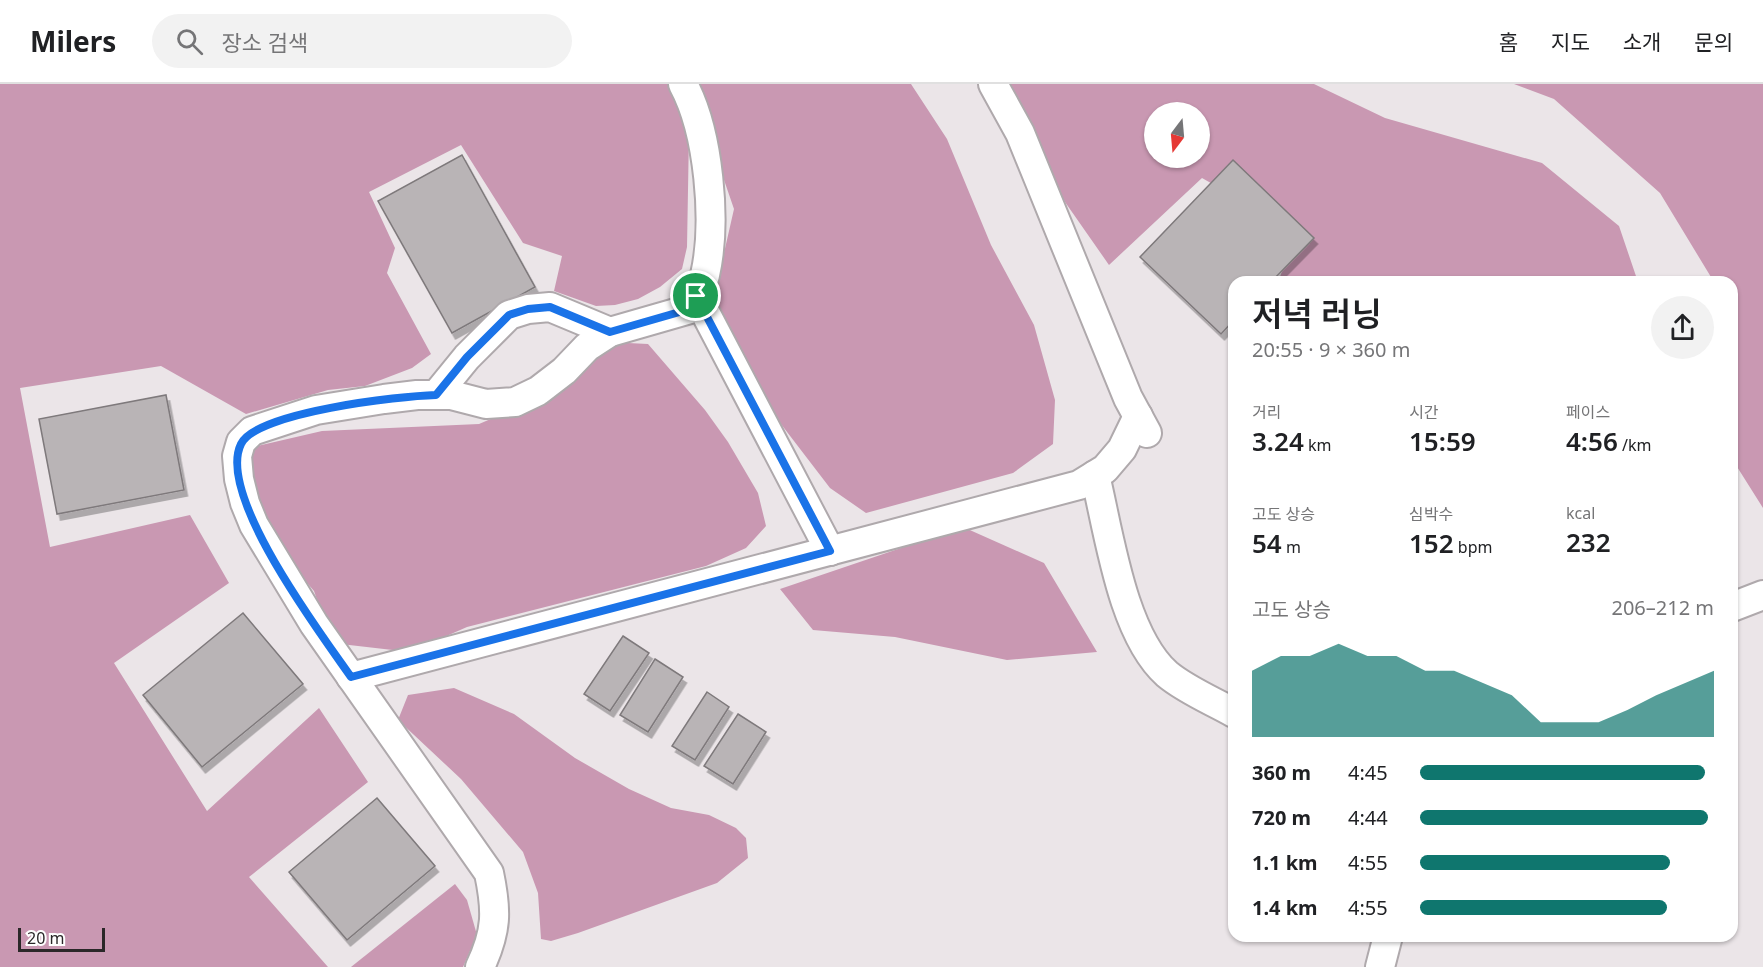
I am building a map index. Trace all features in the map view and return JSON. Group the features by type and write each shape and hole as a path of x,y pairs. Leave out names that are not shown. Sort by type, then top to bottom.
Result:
{"street":[{"path":"480,967 492,938 496,919 489,873 314,624 254,525 239,479 237,456 241,442 252,431 316,410 384,399 436,395 451,395 486,404 515,402 538,391 564,371 587,347 610,332 690,309 705,277 710,232 709,189 706,152 683,84"},
{"path":"351,677 1079,485 1105,469 1143,426 1128,398 1020,133 993,84"},
{"path":"696,296 830,551"},
{"path":"436,395 467,357 509,315 528,309 550,307 610,332"},
{"path":"1095,475 1131,617 1152,656 1168,674 1228,710"},
{"path":"1738,605 1763,595"},
{"path":"1380,967 1386,942"}],"shaded area":[{"path":"0,84 669,84 683,105 689,133 687,247 682,269 660,287 638,299 615,305 596,306 554,291 562,256 523,243 461,145 369,192 395,248 387,273 431,354 412,368 365,386 328,390 246,414 161,366 20,388 50,547 190,515 229,583 114,663 207,811 319,708 368,782 249,877 328,967 0,967"},
{"path":"691,84 911,84 947,139 991,245 1034,325 1055,400 1053,444 1013,473 866,513 830,488 736,364 711,310 734,209"},
{"path":"1002,84 1314,84 1385,118 1542,163 1619,226 1636,276 1280,276 1297,232 1202,178 1109,265 1065,202"},
{"path":"1514,84 1763,84 1763,508 1738,468 1738,276 1710,276 1660,193 1554,99"},
{"path":"608,342 648,344 705,410 728,442 758,493 766,526 746,548 706,566 467,627 410,652 332,643 314,591 264,533 247,484 249,448 322,431 479,424 514,409"},
{"path":"963,527 1044,563 1097,652 1007,660 895,637 813,630 780,589"},
{"path":"454,688 514,714 575,758 629,789 671,808 709,815 736,828 746,838 748,858 717,883 578,933 551,941 541,939 538,893 523,852 461,779 398,720 408,695"},
{"path":"455,884 467,900 477,935 463,967 351,967"}],"building":[{"path":"462,155 535,287 452,333 378,201"},
{"path":"1233,160 1314,238 1277,276 1228,276 1228,326 1221,334 1140,257"},
{"path":"166,395 184,490 57,514 39,419"},
{"path":"243,613 303,684 202,767 143,695"},
{"path":"623,636 649,653 610,711 584,694"},
{"path":"655,659 683,677 648,732 620,715"},
{"path":"707,692 729,707 695,760 672,746"},
{"path":"738,714 766,732 733,784 704,766"},
{"path":"377,798 435,866 347,940 289,872"}],"route":[{"path":"696,296 830,551 351,677 314,624 254,525 239,479 237,456 241,442 252,431 316,410 384,399 436,395 467,357 509,315 528,309 550,307 610,332 690,309 696,296"}]}
